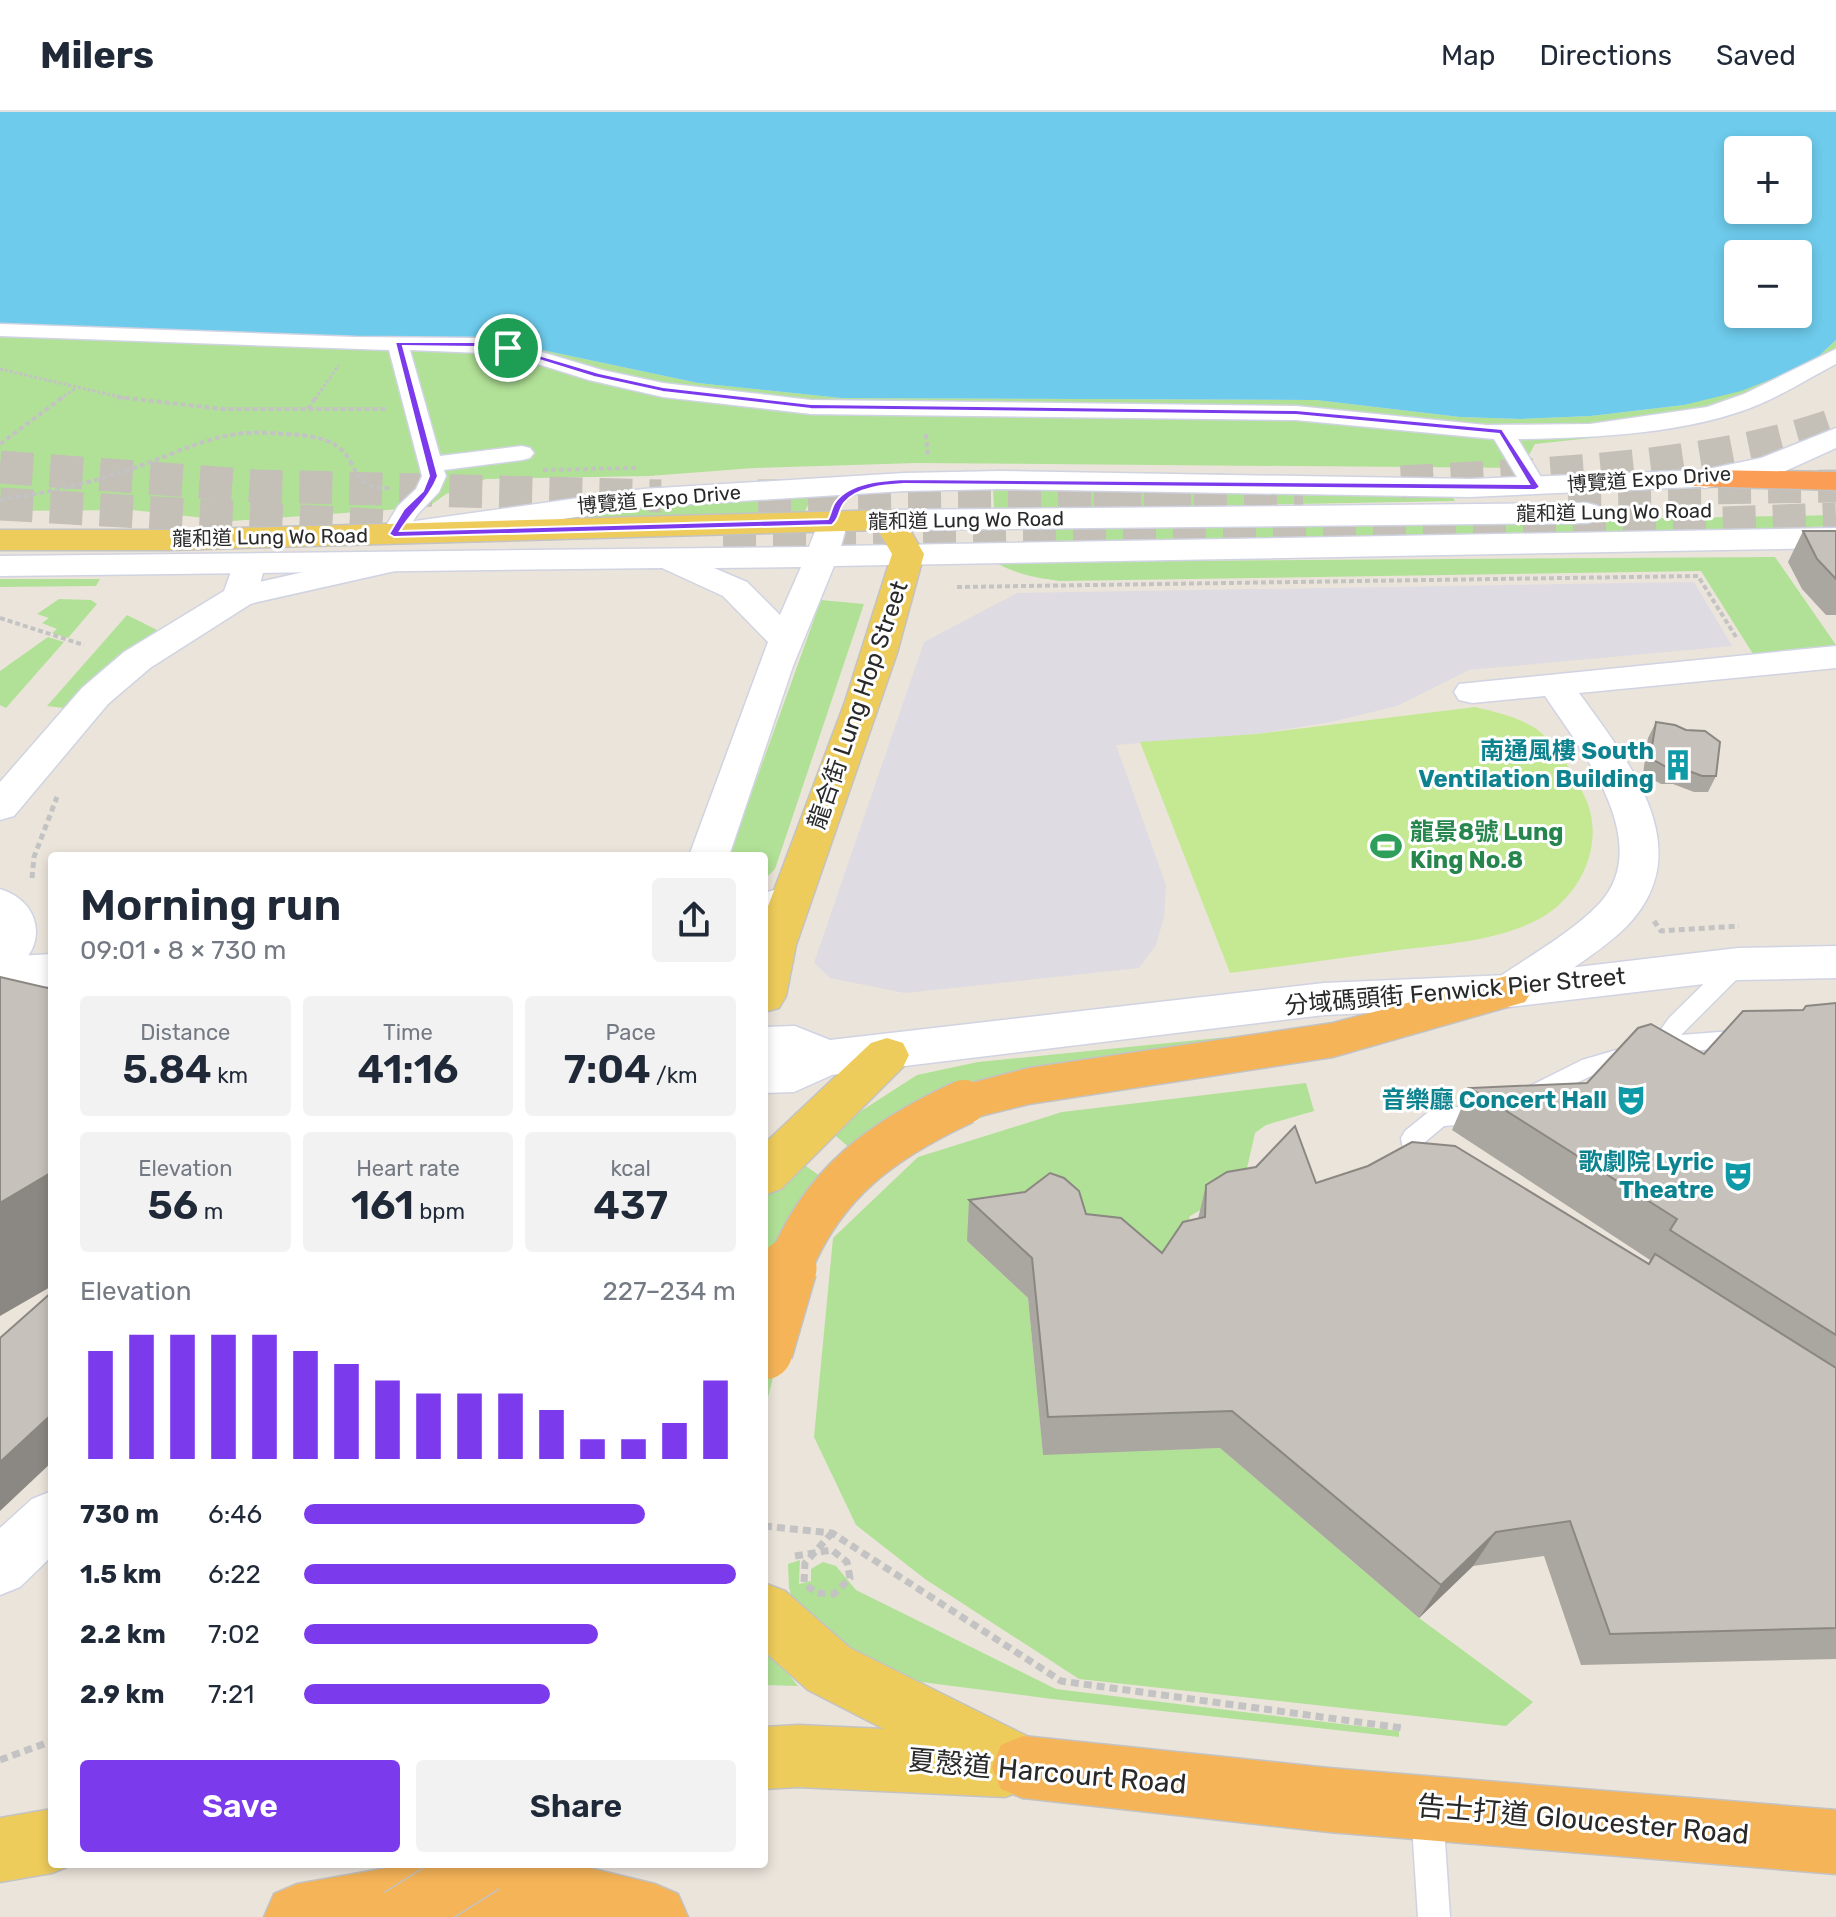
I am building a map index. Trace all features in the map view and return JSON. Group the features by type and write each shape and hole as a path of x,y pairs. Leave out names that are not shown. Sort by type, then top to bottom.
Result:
{"highway":[{"path":"1705,479 1836,481"},
{"path":"1730,510 1836,498"},
{"path":"768,1332 789,1262 828,1197 879,1147 909,1127 964,1102 1029,1086 1333,1040 1510,991"},
{"name":"夏慤道 Harcourt Road","path":"1023,1767 1329,1800"},
{"name":"告士打道 Gloucester Road","path":"1329,1800 1836,1842"},
{"path":"400,1917 478,1868"},
{"path":"297,1917 430,1893 526,1885 655,1917"}],"main road":[{"name":"龍和道 Lung Wo Road","path":"0,540 169,540 393,548 828,538 889,520"},
{"name":"龍合街 Lung Hop Street","path":"768,977 775,945 779,896 882,646 908,554 889,520"},
{"path":"768,1171 887,1055"},
{"path":"784,1597 829,1669 1023,1767"},
{"name":"夏慤道 Harcourt Road","path":"768,1758 812,1756 1023,1767"}],"street":[{"path":"0,330 475,344 508,348 597,375 663,390 811,407 1296,413 1502,432 1590,431 1711,413 1752,399 1836,355"},
{"path":"5,794 95,696 137,660 244,580 393,548 407,511 429,490 434,476 398,344"},
{"path":"1502,432 1535,487"},
{"name":"博覽道 Expo Drive","path":"393,548 630,500 878,483 1000,480 1535,487 1705,479 1770,466 1836,437"},
{"path":"431,464 522,453"},
{"name":"博覽道 Expo Drive","path":"828,538 840,502 878,483"},
{"name":"龍和道 Lung Wo Road","path":"889,520 1836,507"},
{"path":"710,852 785,640 828,538"},
{"name":"龍和道 Lung Wo Road","path":"393,548 657,558 828,538 908,554 1130,553 1836,538"},
{"path":"657,558 706,574 735,589 785,640"},
{"name":"龍和道 Lung Wo Road","path":"0,566 244,580"},
{"path":"1472,692 1836,657"},
{"path":"1510,991 1616,912 1631,888 1639,861 1638,829 1628,798 1555,684"},
{"name":"分域碼頭街 Fenwick Pier Street","path":"979,1041 1324,999 1510,991 1738,964 1834,961"},
{"path":"0,973 48,970"},
{"name":"分域碼頭街 Fenwick Pier Street","path":"825,1058 1222,1012"},
{"path":"768,1044 795,1043 825,1058"},
{"path":"768,1075 794,1074 825,1058 887,1055"},
{"path":"0,1567 48,1522"}],"lane":[{"path":"1662,1045 1677,1024 1738,964"},
{"path":"1443,1176 1415,1162 1413,1138 1439,1117 1522,1113 1532,1095 1590,1066 1662,1045 1766,1037"},
{"path":"1427,1807 1434,1917"}],"path":[{"path":"0,369 155,403 307,410 414,409"},
{"path":"307,410 333,374"},
{"path":"0,444 76,388"},
{"path":"0,500 88,482 147,464 205,439 241,433 321,439 342,449 368,486 429,490"},
{"path":"522,453 520,471 645,467"},
{"path":"957,587 1698,576 1736,637"},
{"path":"0,618 84,645"},
{"path":"32,878 34,857 63,788"},
{"path":"768,1526 832,1533 1061,1681 1402,1728"},
{"path":"784,1597 805,1563 832,1533"},
{"path":"784,1597 836,1594 850,1578 847,1562 832,1550 795,1556"},
{"path":"4,1758 48,1742"}],"shaded area":[{"path":"1694,582 1732,646 1469,670 1397,706 1331,722 1256,734 1116,745 1166,885 1164,917 1156,945 1139,968 905,993 830,978 814,963 924,642 1017,593"}],"green space":[{"path":"0,324 189,334 485,338 698,383 841,398 1316,400 1460,417 1521,419 1591,416 1684,405 1820,355 1836,340 1836,364 1725,418 1656,431 1535,444 1529,455 1534,468 917,463 754,468 649,476 486,479 446,494 428,507 232,521 132,510 0,511"},
{"path":"993,488 1451,495 1455,501 994,510"},
{"path":"815,492 805,511 569,518 576,513"},
{"path":"1836,515 1836,526 1536,537 1042,543 1041,523 1528,521"},
{"path":"1775,557 1836,645 1753,654 1701,571 1060,581 1026,575 995,562"},
{"path":"0,579 100,579 96,586 0,587"},
{"path":"59,599 91,600 97,604 68,638 52,633 57,629 42,623 49,618 37,614"},
{"path":"821,600 864,604 775,869 768,876 768,852 730,852"},
{"path":"127,615 157,630 115,659 64,708 47,706"},
{"path":"48,637 64,642 6,708 0,705 0,671"},
{"name":"龍景8號 Lung King No.8","path":"1475,707 1516,718 1542,734 1562,757 1583,793 1590,810 1592,846 1580,879 1569,894 1541,918 1490,937 1230,973 1140,742 1256,734"},
{"path":"1248,1035 1187,1071 1062,1088 942,1132 851,1149 830,1131 917,1075 978,1062"},
{"path":"1306,1083 1314,1111 1266,1125 1255,1133 1243,1186 1190,1216 1179,1255 976,1233 966,1240 1028,1298 1043,1454 1220,1448 1419,1618 1533,1702 1506,1726 1079,1679 925,1579 856,1525 814,1437 833,1238 918,1157 1062,1112"},
{"path":"800,1162 823,1178 768,1397 768,1190"},
{"path":"800,1560 799,1584 811,1581 811,1569 823,1562 836,1566 856,1590 1056,1689 1399,1731 1399,1737 906,1680 835,1649 797,1617 789,1588 788,1564"},
{"path":"768,1648 798,1686 768,1685"}],"water":[{"path":"0,112 1836,112 1836,340 1820,355 1777,377 1741,391 1684,405 1591,416 1521,419 1460,417 1316,400 841,398 698,383 485,338 189,334 0,324"}],"building":[{"path":"1803,531 1836,531 1836,579 1817,559"},
{"path":"1656,722 1686,730 1705,731 1720,742 1716,776 1668,768 1650,758"},
{"path":"0,977 48,988 48,1174 0,1203"},
{"path":"1836,1003 1836,1335 1670,1230 1677,1219 1470,1088 1587,1083 1638,1028 1651,1024 1704,1054 1743,1011 1803,1010 1806,1006"},
{"path":"1295,1126 1316,1183 1368,1166 1412,1142 1455,1146 1649,1264 1655,1254 1836,1368 1836,1628 1610,1634 1570,1521 1496,1532 1441,1585 1232,1411 1048,1417 1032,1258 969,1200 1025,1192 1050,1173 1064,1178 1079,1191 1086,1214 1121,1218 1162,1253 1183,1222 1205,1217 1206,1185 1227,1172 1256,1167"},
{"path":"48,1296 48,1418 0,1462 0,1338"}],"tunnel":[{"path":"1401,482 1565,472 1678,460 1786,439 1836,424"},
{"path":"0,467 257,486 661,496"},
{"path":"1568,490 1836,486"},
{"path":"758,496 1225,490"},
{"path":"1094,494 1303,493"},
{"path":"0,504 406,527"},
{"path":"723,532 1665,525 1836,519"}],"place":[{"name":"南通風樓 South Ventilation Building","path":"1678,765"},
{"name":"龍景8號 Lung King No.8","path":"1386,846"},
{"name":"音樂廳 Concert Hall","path":"1631,1100"},
{"name":"歌劇院 Lyric Theatre","path":"1738,1176"}],"route":[{"path":"398,344 475,344 508,348 597,375 663,390 811,407 1296,413 1502,432 1535,487 1000,480 878,483 840,502 832,522 394,534 407,511 433,484 434,476 398,344"}]}
